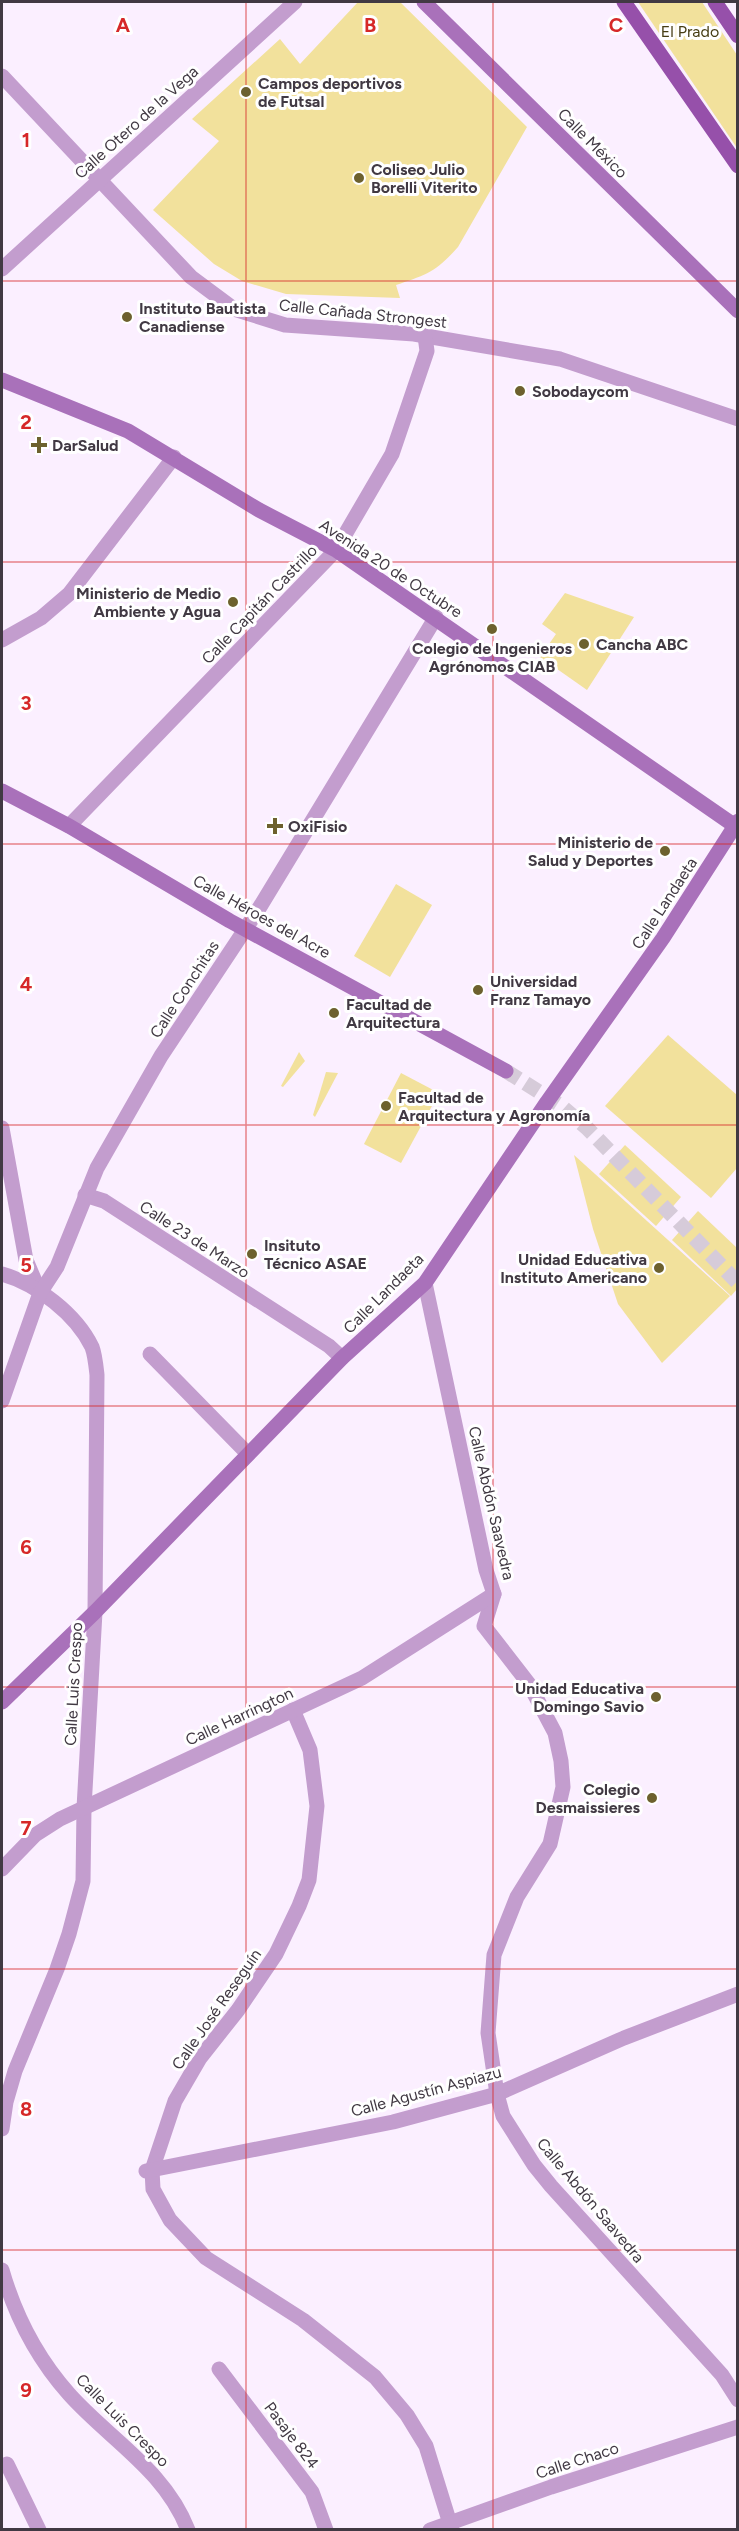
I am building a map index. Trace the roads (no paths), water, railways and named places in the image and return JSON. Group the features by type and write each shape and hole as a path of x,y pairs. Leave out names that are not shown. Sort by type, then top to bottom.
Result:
{"main road":[{"name":"Calle México","path":"424,2 738,311"},
{"path":"624,2 738,166"},
{"path":"720,3 738,36"},
{"name":"Avenida 20 de Octubre","path":"2,380 128,431 259,510 336,550 737,825"},
{"name":"Calle Héroes del Acre","path":"2,791 69,826 245,928 506,1071"},
{"name":"Calle Landaeta","path":"2,1701 95,1612 342,1358 425,1283 547,1102 663,939 737,825"}],"street":[{"name":"Calle Otero de la Vega","path":"2,269 295,2"},
{"name":"Calle Cañada Strongest","path":"2,76 191,277 234,309 285,325 425,336 560,359 738,418"},
{"name":"Calle Capitán Castrillo","path":"69,826 336,550 392,454 427,351 425,336"},
{"path":"2,640 41,618 69,594 174,457"},
{"name":"Calle Conchitas","path":"2,1401 40,1293 57,1267 97,1168 161,1056 245,928 436,617"},
{"path":"2,1128 26,1260 40,1293"},
{"name":"Calle 23 de Marzo","path":"85,1195 104,1202 329,1347 342,1358"},
{"name":"Calle Luis Crespo","path":"2,1274 20,1280 40,1293 76,1323 93,1349 98,1375 95,1612 84,1808 83,1881 69,1934 15,2071 6,2102 2,2129"},
{"name":"Calle Abdón Saavedra","path":"425,1283 470,1502 494,1594 484,1626 529,1684 555,1733 561,1761 563,1787 550,1844 517,1897 494,1954 488,2033 496,2094 503,2116 534,2165 722,2375 738,2400"},
{"path":"150,1354 248,1454"},
{"name":"Calle Harrington","path":"2,1869 8,1860 35,1835 60,1819 362,1678 494,1594"},
{"name":"Calle José Reseguín","path":"149,2170 176,2102 200,2058 238,2010 276,1954 309,1880 317,1806 310,1750 293,1710"},
{"name":"Calle Agustín Aspiazu","path":"149,2170 393,2122 496,2094 624,2038 738,1994"},
{"path":"149,2170 153,2189 163,2208 195,2250 217,2267 261,2293 331,2341 375,2377 388,2392 407,2415 426,2446 451,2526"},
{"name":"Calle Luis Crespo","path":"2,2270 26,2333 51,2370 69,2393 135,2455 168,2492 188,2529"},
{"name":"Pasaje 824","path":"219,2368 312,2492 326,2529"},
{"name":"Calle Chaco","path":"430,2529 451,2526 552,2487 738,2427"},
{"path":"7,2464 39,2529"}],"tunnel":[{"path":"506,1071 560,1105 587,1128 738,1283"}],"place":[{"name":"Campos deportivos de Futsal","path":"246,92"},
{"name":"Coliseo Julio Borelli Viterito","path":"359,178"},
{"name":"Instituto Bautista Canadiense","path":"127,317"},
{"name":"Sobodaycom","path":"520,391"},
{"name":"DarSalud","path":"39,445"},
{"name":"Ministerio de Medio Ambiente y Agua","path":"233,602"},
{"name":"Colegio de Ingenieros Agrónomos CIAB","path":"492,629"},
{"name":"Cancha ABC","path":"584,644"},
{"name":"OxiFisio","path":"275,826"},
{"name":"Ministerio de Salud y Deportes","path":"665,851"},
{"name":"Universidad Franz Tamayo","path":"478,990"},
{"name":"Facultad de Arquitectura","path":"334,1013"},
{"name":"Facultad de Arquitectura y Agronomía","path":"386,1106"},
{"name":"Insituto Técnico ASAE","path":"252,1254"},
{"name":"Unidad Educativa Instituto Americano","path":"659,1268"},
{"name":"Unidad Educativa Domingo Savio","path":"656,1697"},
{"name":"Colegio Desmaissieres","path":"652,1798"}],"park label":[{"name":"El Prado","path":"690,31"}]}
